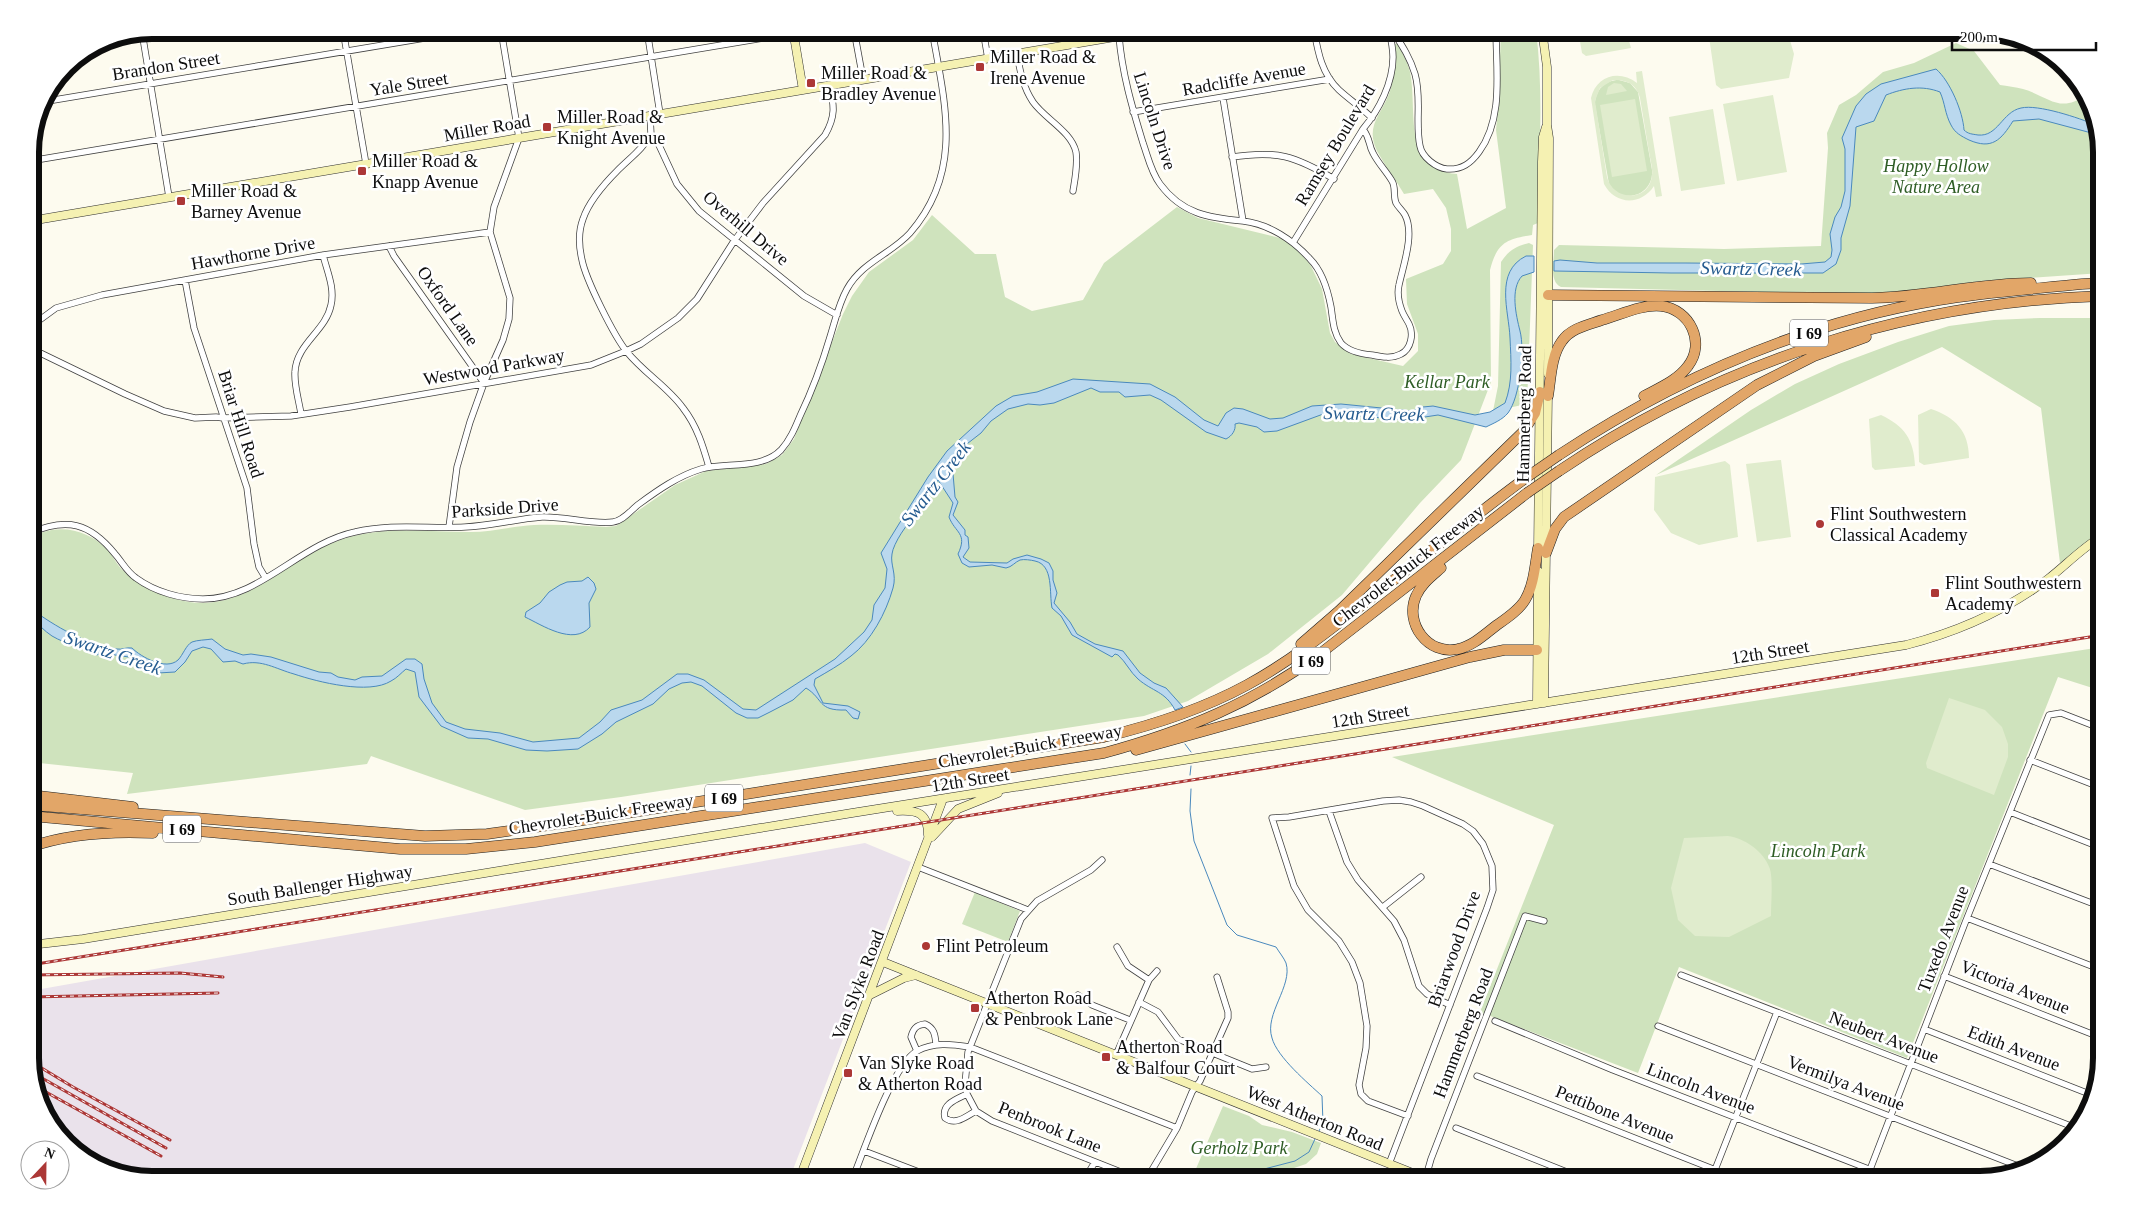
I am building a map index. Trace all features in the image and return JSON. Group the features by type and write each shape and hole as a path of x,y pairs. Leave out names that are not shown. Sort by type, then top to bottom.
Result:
{"highway":[{"path":"1544,299 1872,298 1903,297 2007,283 2082,284"},
{"name":"Chevrolet-Buick Freeway","path":"39,806 425,836 487,834 530,829 1104,737 1179,716 1229,695 1265,675 1324,634 1527,477 1560,454 1623,415 1674,388 1730,362 1799,336 1854,319 1932,301 2093,283"},
{"name":"Chevrolet-Buick Freeway","path":"39,817 421,850 503,846 1104,753 1189,726 1242,703 1271,687 1321,654 1558,471 1604,441 1651,415 1757,366 1818,344 1908,320 1980,306 2093,296"},
{"path":"1265,675 1339,611 1523,432 1535,414 1544,394 1558,347 1563,339 1576,329 1639,309 1660,306 1672,308 1682,314 1692,328 1696,340 1695,352 1691,363 1684,372 1602,420 1560,454"},
{"path":"1492,522 1467,547 1428,580 1416,595 1413,604 1414,622 1422,637 1431,644 1452,650 1470,645 1514,612 1527,595 1542,551 1564,517 1757,385 1840,345 1980,306"},
{"path":"1104,753 1132,751 1154,746 1479,655 1504,650 1537,650"},
{"path":"39,796 290,826"},
{"path":"39,845 86,834 128,832 333,843"}],"street":[{"path":"345,39 366,164"},
{"name":"Brandon Street","path":"51,101 419,39"},
{"path":"449,527 457,467 470,422 484,383 503,340 509,319 510,298 490,232 494,207 519,138 503,39"},
{"path":"649,39 660,114"},
{"name":"Yale Street","path":"39,160 652,58 751,39"},
{"path":"794,39 803,90"},
{"path":"856,39 863,79"},
{"name":"Parkside Drive","path":"39,529 55,524 84,527 104,540 135,578 170,594 200,599 231,595 254,586 310,548 348,534 379,528 486,526 544,517 616,522 674,481 699,470 766,460 778,453 789,440 803,411 848,287 869,263 908,235 927,209 943,174 947,140 933,39"},
{"path":"985,39 988,59"},
{"name":"Miller Road","path":"39,219 863,79 938,68 1017,54 1084,39"},
{"name":"Lincoln Drive","path":"1119,39 1124,76 1133,112 1152,171 1170,196 1185,207 1203,216 1230,222 1243,221 1272,230 1294,241 1312,261 1323,281 1331,308 1334,332 1342,344 1357,352 1396,357 1407,348 1411,336 1410,326 1402,312 1398,291 1407,255 1406,216 1396,202 1394,183 1381,168 1372,151 1370,139 1363,129"},
{"path":"1315,39 1318,57 1330,79 1339,90 1372,118"},
{"name":"Ramsey Boulevard","path":"1294,241 1334,179 1363,129 1372,118 1391,77 1393,56 1392,39"},
{"path":"1397,39 1405,50 1415,74 1418,89 1420,146 1432,163 1439,167 1452,169 1461,168 1471,163 1485,144 1492,126 1496,90 1496,39"},
{"name":"Hammerberg Road","path":"1541,704 1537,650 1542,551 1544,394 1545,256 1543,137 1547,125 1548,71 1543,39"},
{"path":"143,40 170,197"},
{"path":"1017,54 1022,81 1033,101 1061,130 1074,147 1076,165 1073,191"},
{"name":"Radcliffe Avenue","path":"1133,112 1330,79"},
{"name":"Westwood Parkway","path":"39,352 164,411 195,418 301,414 590,365 626,351 659,332 697,299 734,240 763,203 825,135 832,124 834,106 830,85"},
{"path":"1223,98 1243,221"},
{"name":"Overhill Drive","path":"650,116 651,134 658,143 677,184 688,198 709,220 810,300 837,315"},
{"path":"651,134 647,142 617,170 587,210 580,231 582,262 598,298 626,351 669,391 682,406 699,436 709,467"},
{"path":"1232,157 1273,153 1299,160 1334,179"},
{"name":"Hawthorne Drive","path":"39,320 56,308 77,301 323,255 490,232"},
{"name":"Oxford Lane","path":"389,246 394,256 484,383"},
{"path":"301,414 295,371 305,346 324,324 332,305 332,289 323,255"},
{"name":"Briar Hill Road","path":"185,280 194,328 246,488 254,544 259,567 265,577"},
{"name":"12th Street","path":"615,852 1890,648 1939,636 1977,621 2015,602 2050,578 2080,551 2093,542"},
{"name":"Hammerberg Road","path":"1541,704 1545,642 1542,551"},
{"path":"1537,650 1545,642"},
{"name":"Tuxedo Avenue","path":"1870,1170 1944,976 2049,715 2062,714 2093,726"},
{"path":"2030,760 2093,784"},
{"path":"927,842 958,809 1008,789"},
{"name":"Van Slyke Road","path":"802,1171 943,799"},
{"name":"Briarwood Drive","path":"1389,1164 1408,1116 1493,890 1492,866 1483,844 1473,831 1463,824 1423,806 1399,800 1272,818 1294,886 1308,910 1339,941 1352,962 1360,983 1366,1026 1366,1048 1359,1085 1361,1094 1368,1101 1408,1116"},
{"path":"852,813 915,811 927,822 927,842"},
{"path":"1329,811 1346,862 1358,880 1383,907 1404,940 1419,986 1427,994 1450,1005"},
{"path":"2010,812 2093,844"},
{"name":"South Ballenger Highway","path":"39,944 83,939 615,852"},
{"name":"Penbrook Lane","path":"1102,860 1091,870 1037,901 1021,919 970,1047 966,1072 968,1094 976,1111 992,1121 1118,1171"},
{"path":"1989,864 2093,904"},
{"path":"918,867 1028,910"},
{"path":"1383,907 1421,877"},
{"name":"Hammerberg Road","path":"1428,1171 1430,1159 1525,916 1544,921"},
{"path":"1967,918 2093,967"},
{"path":"1117,947 1128,966 1149,980"},
{"name":"West Atherton Road","path":"882,962 1407,1171"},
{"path":"1116,1055 1149,980 1156,971"},
{"path":"870,995 904,978 916,975"},
{"name":"Neubert Avenue","path":"1681,975 2071,1126"},
{"path":"1151,1171 1177,1128 1228,1018 1228,1012 1217,976"},
{"name":"Victoria Avenue","path":"1944,976 2093,1034"},
{"path":"1078,994 1092,1005 1130,1020"},
{"path":"1139,1002 1158,1012 1178,1039 1252,1069 1266,1067"},
{"path":"1715,1170 1777,1012"},
{"name":"Lincoln Avenue","path":"1495,1021 1870,1170"},
{"path":"917,1051 911,1037 917,1025 924,1024 931,1028 934,1032 936,1044"},
{"name":"Vermilya Avenue","path":"1658,1026 2016,1165"},
{"name":"Edith Avenue","path":"1924,1029 2087,1093"},
{"path":"856,1171 897,1074 917,1051 936,1044 970,1047 1177,1128"},
{"name":"Pettibone Avenue","path":"1477,1076 1715,1170"},
{"name":"Penbrook Lane","path":"968,1094 947,1105 944,1110 945,1118 951,1121 958,1121 976,1111"},
{"path":"1456,1128 1564,1171"},
{"path":"864,1151 916,1171"},
{"path":"1090,1171 1095,1162"}],"shaded area":[{"path":"865,843 911,862 792,1171 137,1170 109,1163 95,1156 67,1133 50,1108 41,1080 39,1065 39,989"}],"green space":[{"path":"1501,39 1537,39 1540,78 1538,223 1533,225 1532,235 1515,238 1504,244 1496,254 1490,270 1491,382 1461,460 1420,503 1342,595 1268,654 1188,701 1144,716 621,797 525,810 371,756 367,764 127,794 133,773 39,763 40,533 61,529 72,530 92,537 109,551 123,570 147,587 163,595 180,600 212,602 234,597 254,588 332,543 369,533 397,531 478,532 534,525 616,526 675,485 706,471 766,464 782,455 794,439 843,314 852,296 869,272 913,240 932,215 975,254 996,254 1005,297 1032,311 1083,300 1104,263 1177,207 1198,218 1280,238 1295,247 1310,264 1322,289 1330,333 1335,342 1351,354 1403,366 1418,351 1418,334 1407,304 1406,279 1443,264 1451,251 1451,229 1446,208 1433,189 1404,194 1380,157 1374,142 1373,128 1389,94 1392,82 1395,44 1398,44 1410,72 1416,136 1420,150 1427,162 1439,170 1457,174 1467,229 1506,208 1496,130"},
{"path":"1580,39 1628,39 1631,48 1586,56 1582,53"},
{"path":"1709,39 1790,39 1794,54 1789,78 1721,89 1716,85"},
{"name":"Happy Hollow Nature Area","path":"1956,43 1974,51 2000,85 2023,89 2054,102 2069,103 2080,98 2091,130 2093,145 2093,274 1981,281 1882,295 1561,287 1555,281 1553,271 1554,250 1559,245 1724,249 1821,246 1828,148 1827,133 1839,105 1856,95 1883,72 1914,63"},
{"path":"1642,71 1662,196 1656,197 1654,186 1649,193 1642,197 1628,200 1615,196 1604,184 1591,98 1598,84 1609,77 1623,76 1637,83 1636,72","holes":["1613,80 1634,86 1640,98 1652,175 1650,184 1638,194 1623,194 1616,191 1607,177 1595,101 1600,88"]},
{"path":"1619,80 1630,83 1638,92 1652,170 1648,186 1637,195 1629,196 1615,191 1609,184 1595,105 1599,90 1609,82"},
{"path":"1614,83 1621,84 1627,91 1606,95 1608,87"},
{"path":"1773,95 1787,172 1737,181 1723,104"},
{"path":"1635,99 1647,171 1612,177 1600,105"},
{"path":"1713,109 1725,184 1681,191 1669,117"},
{"name":"Kellar Park","path":"1529,243 1533,245 1527,404 1493,411 1498,386 1501,262 1513,250"},
{"path":"2093,318 2093,537 2060,563 2041,408 1942,347 1656,475 1751,410 1795,384 1839,364 1898,342 1949,326 1994,320"},
{"path":"1931,409 1947,416 1959,426 1966,440 1969,458 1924,465 1919,462 1918,415"},
{"path":"1881,415 1896,424 1906,434 1912,448 1915,466 1875,470 1872,467 1869,419"},
{"path":"1781,460 1791,537 1757,542 1746,464"},
{"path":"1725,461 1730,465 1738,537 1699,545 1671,533 1654,510 1655,477"},
{"name":"Lincoln Park","path":"2093,648 2093,688 2058,677 1907,1058 1679,967 1638,1073 1480,1012 1554,825 1392,757"},
{"path":"1949,698 1985,710 2002,727 2008,744 2008,757 1994,795 1927,768 1926,763"},
{"path":"1728,836 1740,839 1753,846 1767,862 1771,879 1771,916 1729,937 1695,936 1678,920 1671,888 1684,838"},
{"path":"975,892 1020,911 1008,942 962,924"},
{"name":"Gerholz Park","path":"1223,1106 1249,1116 1262,1125 1292,1132 1321,1143 1317,1154 1306,1164 1291,1169 1281,1171 1195,1171"}],"water":[{"name":"Swartz Creek","path":"1936,69 1951,89 1961,115 1964,130 1969,133 1985,135 2015,110 2028,107 2058,112 2089,122 2091,133 2039,119 2013,121 2000,138 1990,143 1977,143 1961,136 1953,128 1947,117 1940,92 1920,88 1900,91 1886,95 1874,121 1856,127 1850,206 1841,238 1841,250 1836,264 1823,273 1554,271 1554,261 1560,260 1597,263 1801,264 1825,262 1831,257 1830,234 1845,191 1845,149 1842,138 1856,106 1866,94 1881,84"},
{"name":"Swartz Creek","path":"1526,256 1534,256 1534,272 1522,276 1518,281 1515,295 1522,350 1516,396 1508,413 1486,427 1438,415 1405,420 1326,413 1277,431 1264,432 1257,427 1239,423 1235,424 1233,433 1226,439 1206,432 1161,400 1150,395 1125,397 1119,392 1100,392 1091,388 1054,403 1028,404 1008,409 991,421 981,433 963,447 952,462 955,497 958,502 953,515 968,537 969,548 963,557 970,562 1007,563 1027,555 1049,563 1053,571 1053,580 1057,593 1054,603 1070,622 1077,634 1095,644 1123,651 1140,673 1154,683 1166,688 1183,707 1175,710 1163,695 1138,679 1118,655 1115,654 1112,657 1072,635 1061,616 1052,608 1050,580 1045,568 1041,564 1022,560 1006,568 992,565 969,567 962,563 958,554 962,542 961,537 949,517 953,503 938,480 916,516 905,528 895,545 892,558 893,588 877,626 858,650 815,679 814,685 823,703 848,706 860,712 858,719 853,718 846,710 830,709 822,704 806,688 793,700 770,712 758,718 747,718 736,713 702,686 691,682 682,683 669,689 653,704 616,722 602,734 578,749 526,750 488,739 468,738 441,726 419,697 415,672 406,669 393,680 382,685 370,687 343,686 304,677 269,665 243,664 235,661 223,662 211,649 203,647 192,651 175,672 158,673 129,657 101,653 97,655 63,642 49,634 39,625 39,614 82,639 105,647 117,649 132,648 147,659 167,664 178,660 192,642 212,639 225,649 243,655 251,654 271,657 319,672 331,673 338,677 355,680 362,677 382,676 406,659 415,659 422,664 424,679 432,703 446,722 465,729 500,733 533,742 579,738 600,722 611,710 642,700 677,674 688,674 704,680 743,709 756,710 835,659 864,632 872,620 874,605 885,588 887,569 881,553 928,477 947,451 996,406 1013,396 1037,392 1073,379 1150,384 1175,397 1204,420 1218,426 1226,413 1234,408 1243,409 1270,419 1283,418 1312,406 1341,404 1412,411 1433,406 1475,415 1490,412 1505,403 1508,395 1511,363 1506,293 1510,272 1516,263"},
{"path":"588,577 594,583 596,589 589,603 590,627 583,632 575,635 558,632 525,617 526,612 540,603 549,592 560,585 567,582 582,581"}],"waterway":[{"path":"1185,744 1191,752"},
{"path":"1190,775 1191,766"},
{"path":"1191,789 1190,811 1194,841 1227,925 1237,935 1276,947 1286,963 1286,981 1272,1019 1272,1038 1286,1061 1322,1096 1323,1123 1318,1133"},
{"path":"1257,1171 1295,1161 1309,1152 1315,1139"}],"railway":[{"path":"39,964 2093,636"},
{"path":"39,975 180,973 223,977"},
{"path":"39,997 218,993"},
{"path":"39,1067 170,1140"},
{"path":"41,1077 166,1148"},
{"path":"44,1091 161,1156"}],"place":[{"name":"Miller Road & Irene Avenue","path":"980,67"},
{"name":"Miller Road & Bradley Avenue","path":"811,83"},
{"name":"Miller Road & Knight Avenue","path":"547,127"},
{"name":"Miller Road & Knapp Avenue","path":"362,171"},
{"name":"Miller Road & Barney Avenue","path":"181,201"},
{"name":"Flint Southwestern Classical Academy","path":"1820,524"},
{"name":"Flint Southwestern Academy","path":"1935,593"},
{"name":"Flint Petroleum","path":"926,946"},
{"name":"Atherton Road & Penbrook Lane","path":"975,1008"},
{"name":"Atherton Road & Balfour Court","path":"1106,1057"},
{"name":"Van Slyke Road & Atherton Road","path":"848,1073"}]}
